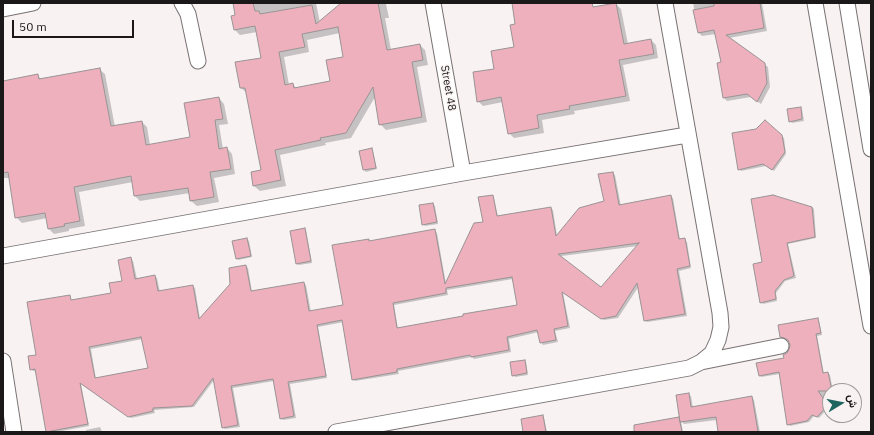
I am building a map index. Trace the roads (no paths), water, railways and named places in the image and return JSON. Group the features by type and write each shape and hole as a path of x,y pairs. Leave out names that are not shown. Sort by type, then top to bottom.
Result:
{"street":[{"path":"3,9 33,3"},
{"path":"182,3 188,14 198,61"},
{"name":"Street 48","path":"433,3 463,173"},
{"path":"665,3 721,327 718,340 712,353 702,362"},
{"path":"815,3 871,326"},
{"path":"847,3 871,149"},
{"path":"3,256 463,173 687,135"},
{"path":"336,432 689,368 702,362 781,346"},
{"path":"3,361 14,432"}]}
